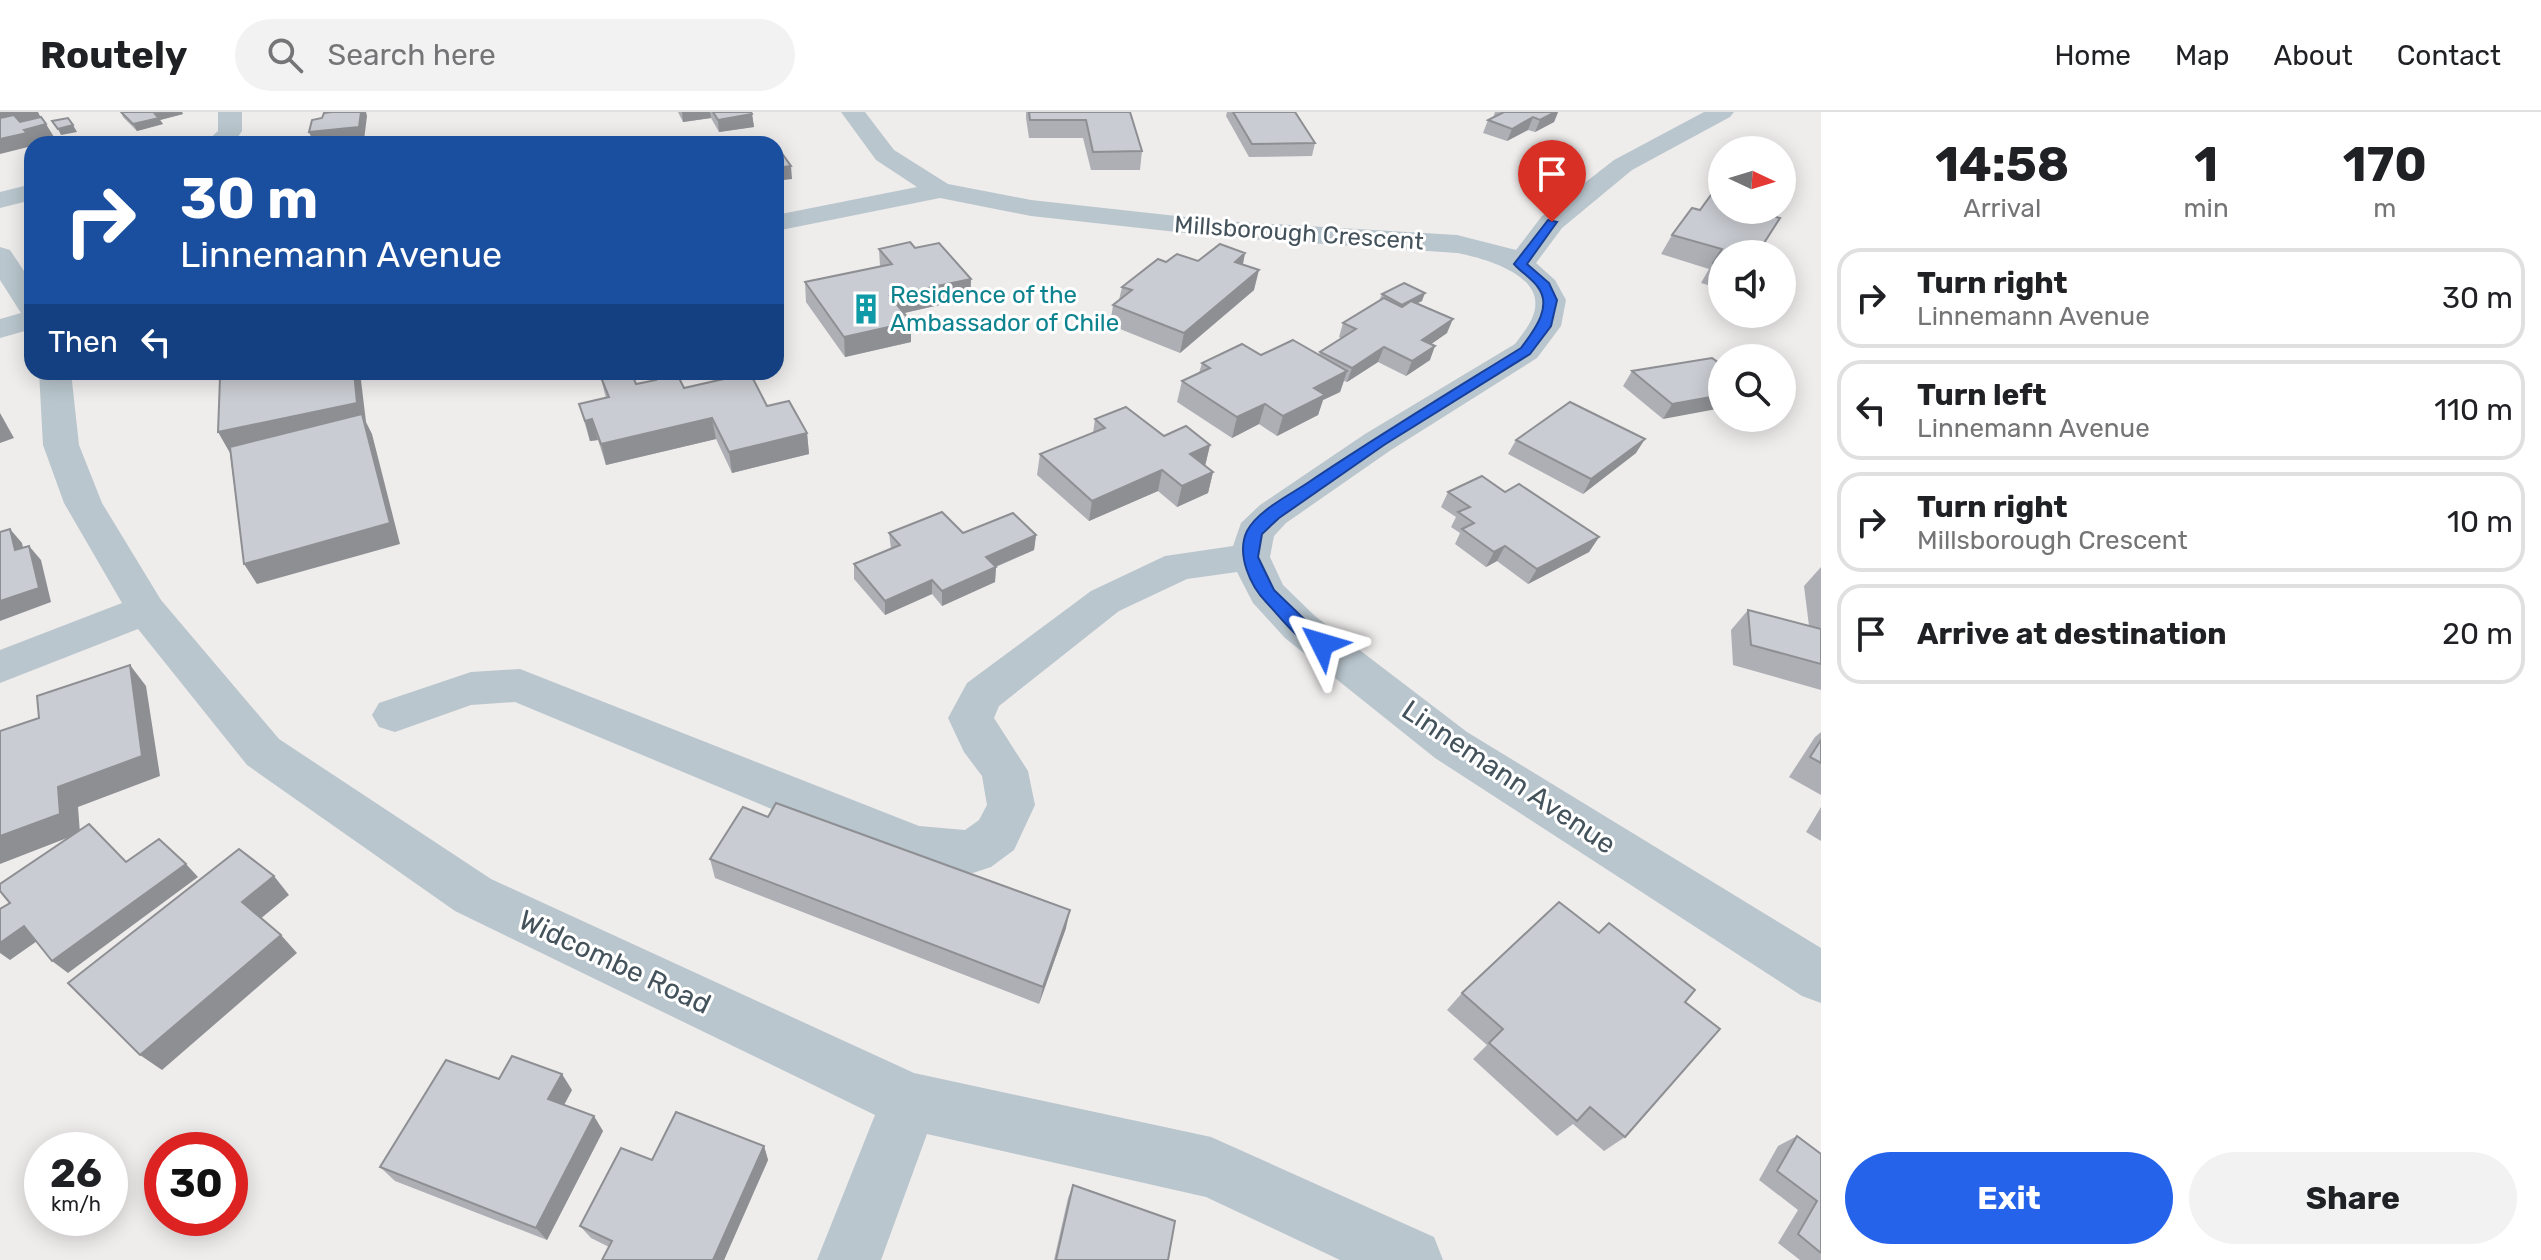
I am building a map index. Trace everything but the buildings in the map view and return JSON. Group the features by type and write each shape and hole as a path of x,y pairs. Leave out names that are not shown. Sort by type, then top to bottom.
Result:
{"street":[{"path":"227,136 233,126 230,112"},
{"name":"Millsborough Crescent","path":"853,112 885,155 940,190 1031,208 1222,229 1457,244 1502,254 1520,264"},
{"path":"395,715 469,687 497,683 520,686 917,847 973,852 997,835 1011,805 1005,771 980,739 971,718 983,695 1105,601 1179,566 1250,557 1255,532 1273,514 1378,442 1526,351 1545,326 1551,300 1544,286 1520,264 1552,222 1623,165 1722,112"},
{"path":"784,221 940,190"},
{"path":"0,200 24,194"},
{"path":"0,256 24,294"},
{"path":"0,329 24,322"},
{"name":"Widcombe Road","path":"56,380 61,445 83,503 146,610 263,752 473,895 910,1101 1211,1168 1411,1260"},
{"name":"Linnemann Avenue","path":"1250,557 1267,593 1300,627 1451,745 1821,978"},
{"path":"0,667 146,610"},
{"path":"849,1260 910,1101"}],"place":[{"name":"Residence of the Ambassador of Chile","path":"866,309"}],"route":[{"path":"1322,644 1300,627 1267,593 1250,557 1255,532 1273,514 1378,442 1526,351 1545,326 1551,300 1544,286 1520,264 1552,222"}]}
